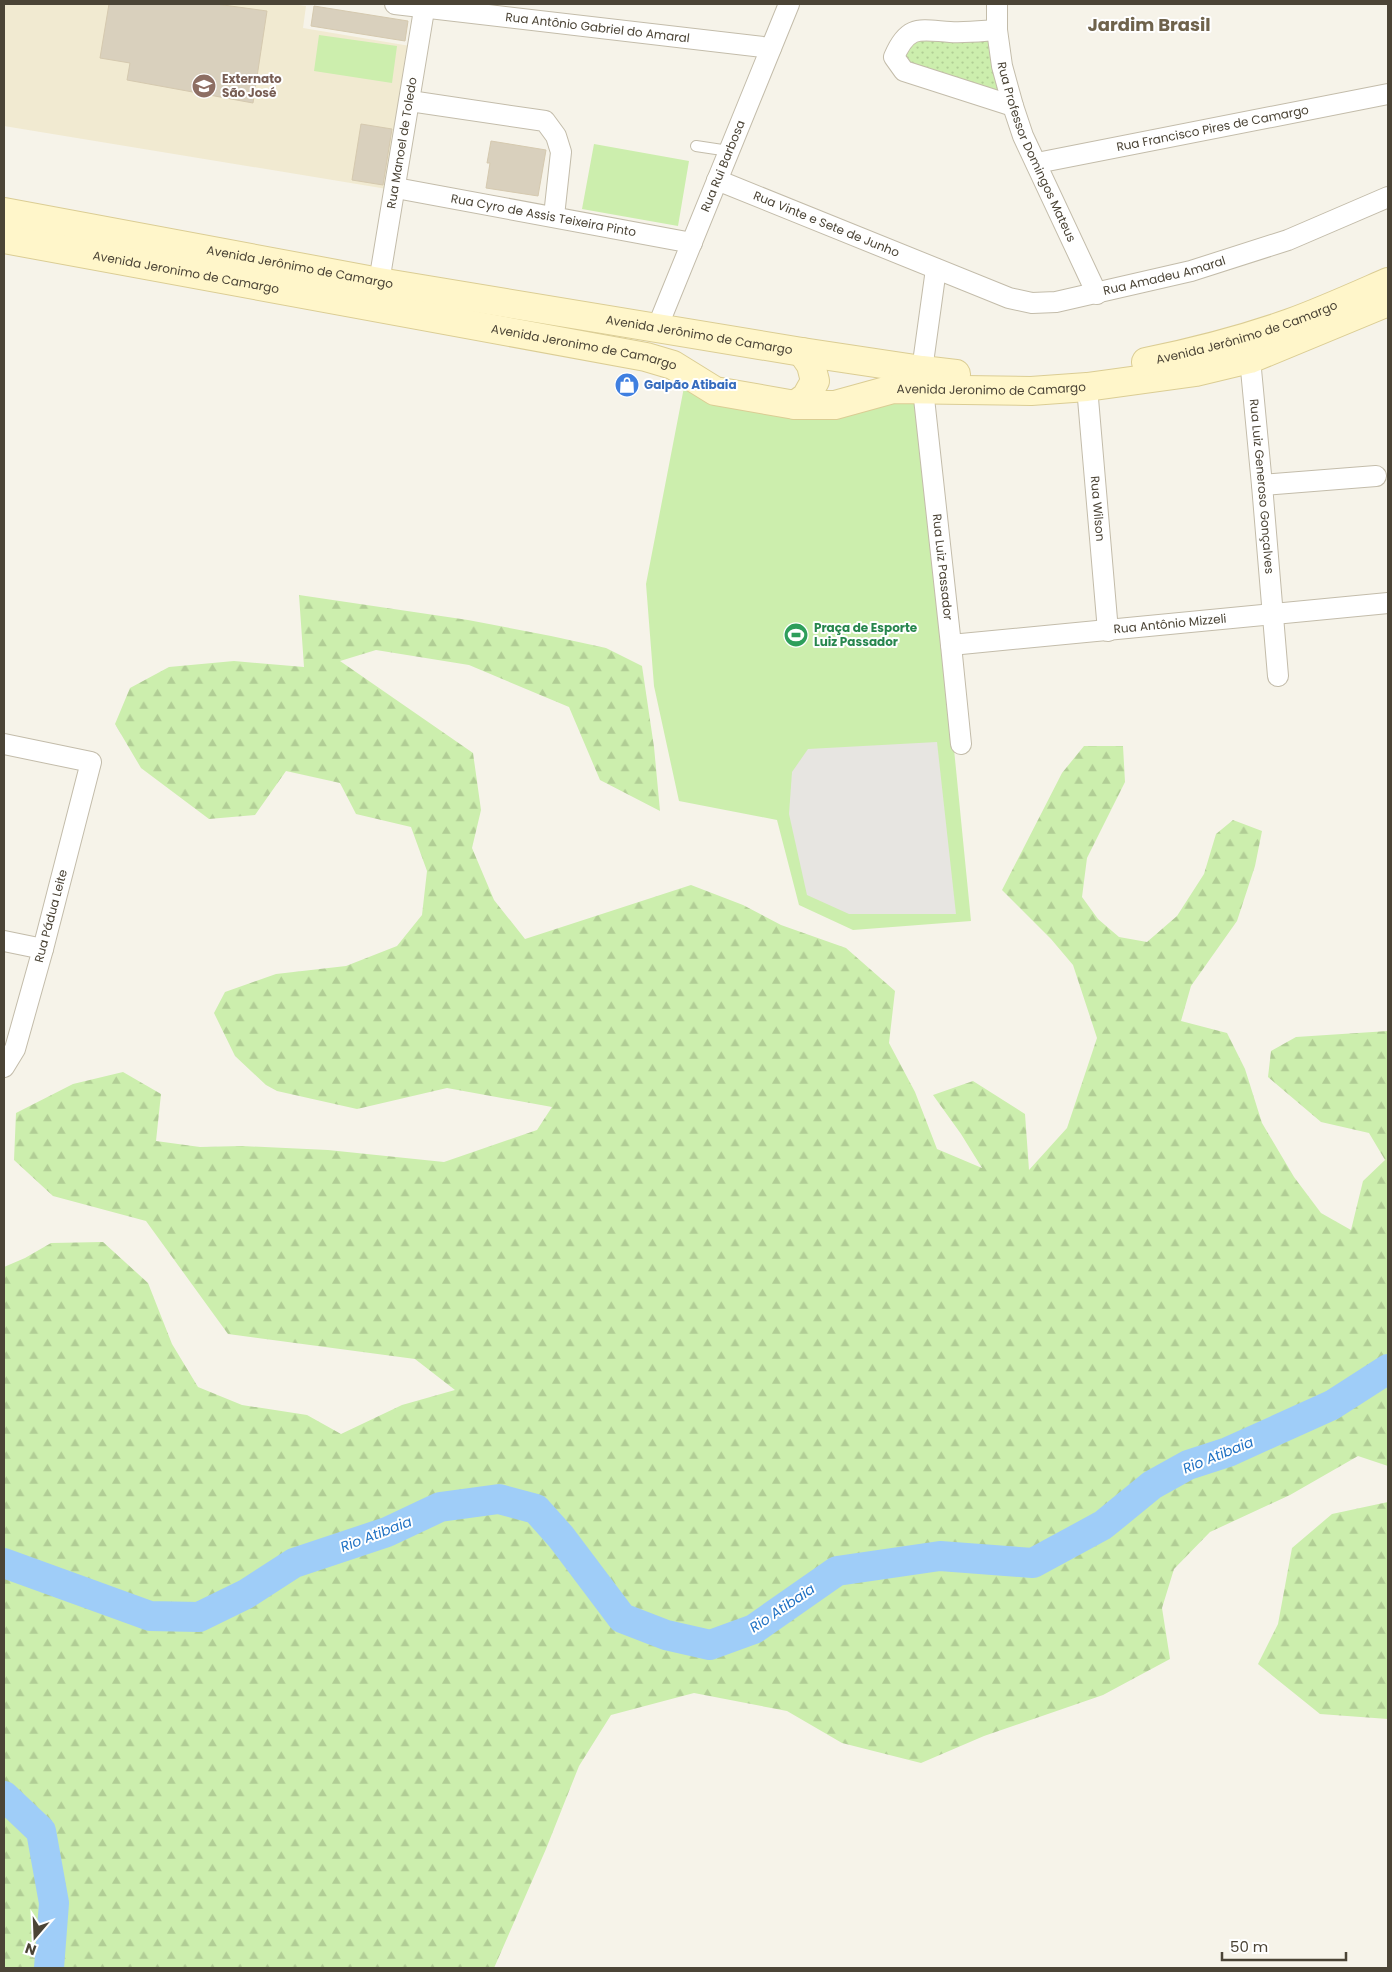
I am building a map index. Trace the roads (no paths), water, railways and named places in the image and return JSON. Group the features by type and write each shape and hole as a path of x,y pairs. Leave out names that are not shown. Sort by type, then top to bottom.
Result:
{"main road":[{"name":"Avenida Jerônimo de Camargo","path":"4,212 379,282 802,352 922,380 970,375 1031,375 1080,372 1142,363 1200,351 1292,322 1388,282"},
{"name":"Avenida Jeronimo de Camargo","path":"4,239 646,356 673,365 715,391 795,405 835,406 922,380 1030,391 1087,387 1196,372 1250,359 1388,302"},
{"path":"692,377 689,359 695,346 709,338"},
{"path":"795,405 806,397 815,381 811,365 802,352"}],"street":[{"name":"Rua Antônio Gabriel do Amaral","path":"395,4 425,6 771,48"},
{"name":"Rua Rui Barbosa","path":"657,328 789,4"},
{"name":"Rua Professor Domingos Mateus","path":"997,4 997,30 1002,66 1023,136 1097,294"},
{"name":"Rua Manoel de Toledo","path":"379,282 425,6"},
{"path":"997,30 950,32 924,29 908,35 894,57 904,71 1013,106"},
{"name":"Rua Francisco Pires de Camargo","path":"1037,163 1388,94"},
{"path":"410,101 545,122 556,136 560,152 554,216"},
{"name":"Rua Vinte e Sete de Junho","path":"717,180 936,269"},
{"name":"Rua Cyro de Assis Teixeira Pinto","path":"396,188 692,243"},
{"name":"Rua Amadeu Amaral","path":"936,269 1009,298 1032,303 1056,302 1191,271 1288,240 1388,197"},
{"name":"Rua Luiz Passador","path":"936,269 922,380 952,645 960,744"},
{"name":"Rua Luiz Generoso Gonçalves","path":"1250,359 1278,676"},
{"name":"Rua Wilson","path":"1087,387 1108,631"},
{"path":"1262,485 1376,476"},
{"name":"Rua Antônio Mizzeli","path":"952,645 1388,603"},
{"name":"Rua Pádua Leite","path":"4,744 91,762 15,1049 4,1067"},
{"path":"4,941 43,949"}],"lane":[{"path":"696,146 729,151"}],"waterway":[{"name":"Rio Atibaia","path":"4,1563 150,1616 199,1617 246,1594 294,1563 387,1532 440,1507 499,1499 536,1509 561,1537 622,1618 666,1635 710,1645 754,1629 837,1571 940,1556 1033,1563 1103,1525 1152,1485 1188,1465 1228,1452 1332,1405 1388,1369"},
{"name":"Rio Atibaia","path":"4,1796 41,1831 54,1903 49,1968"}],"place":[{"name":"Externato São José","path":"204,86"},
{"name":"Galpão Atibaia","path":"627,385"},
{"name":"Praça de Esporte Luiz Passador","path":"796,635"}],"district":[{"name":"Jardim Brasil","path":"1149,25"}]}
